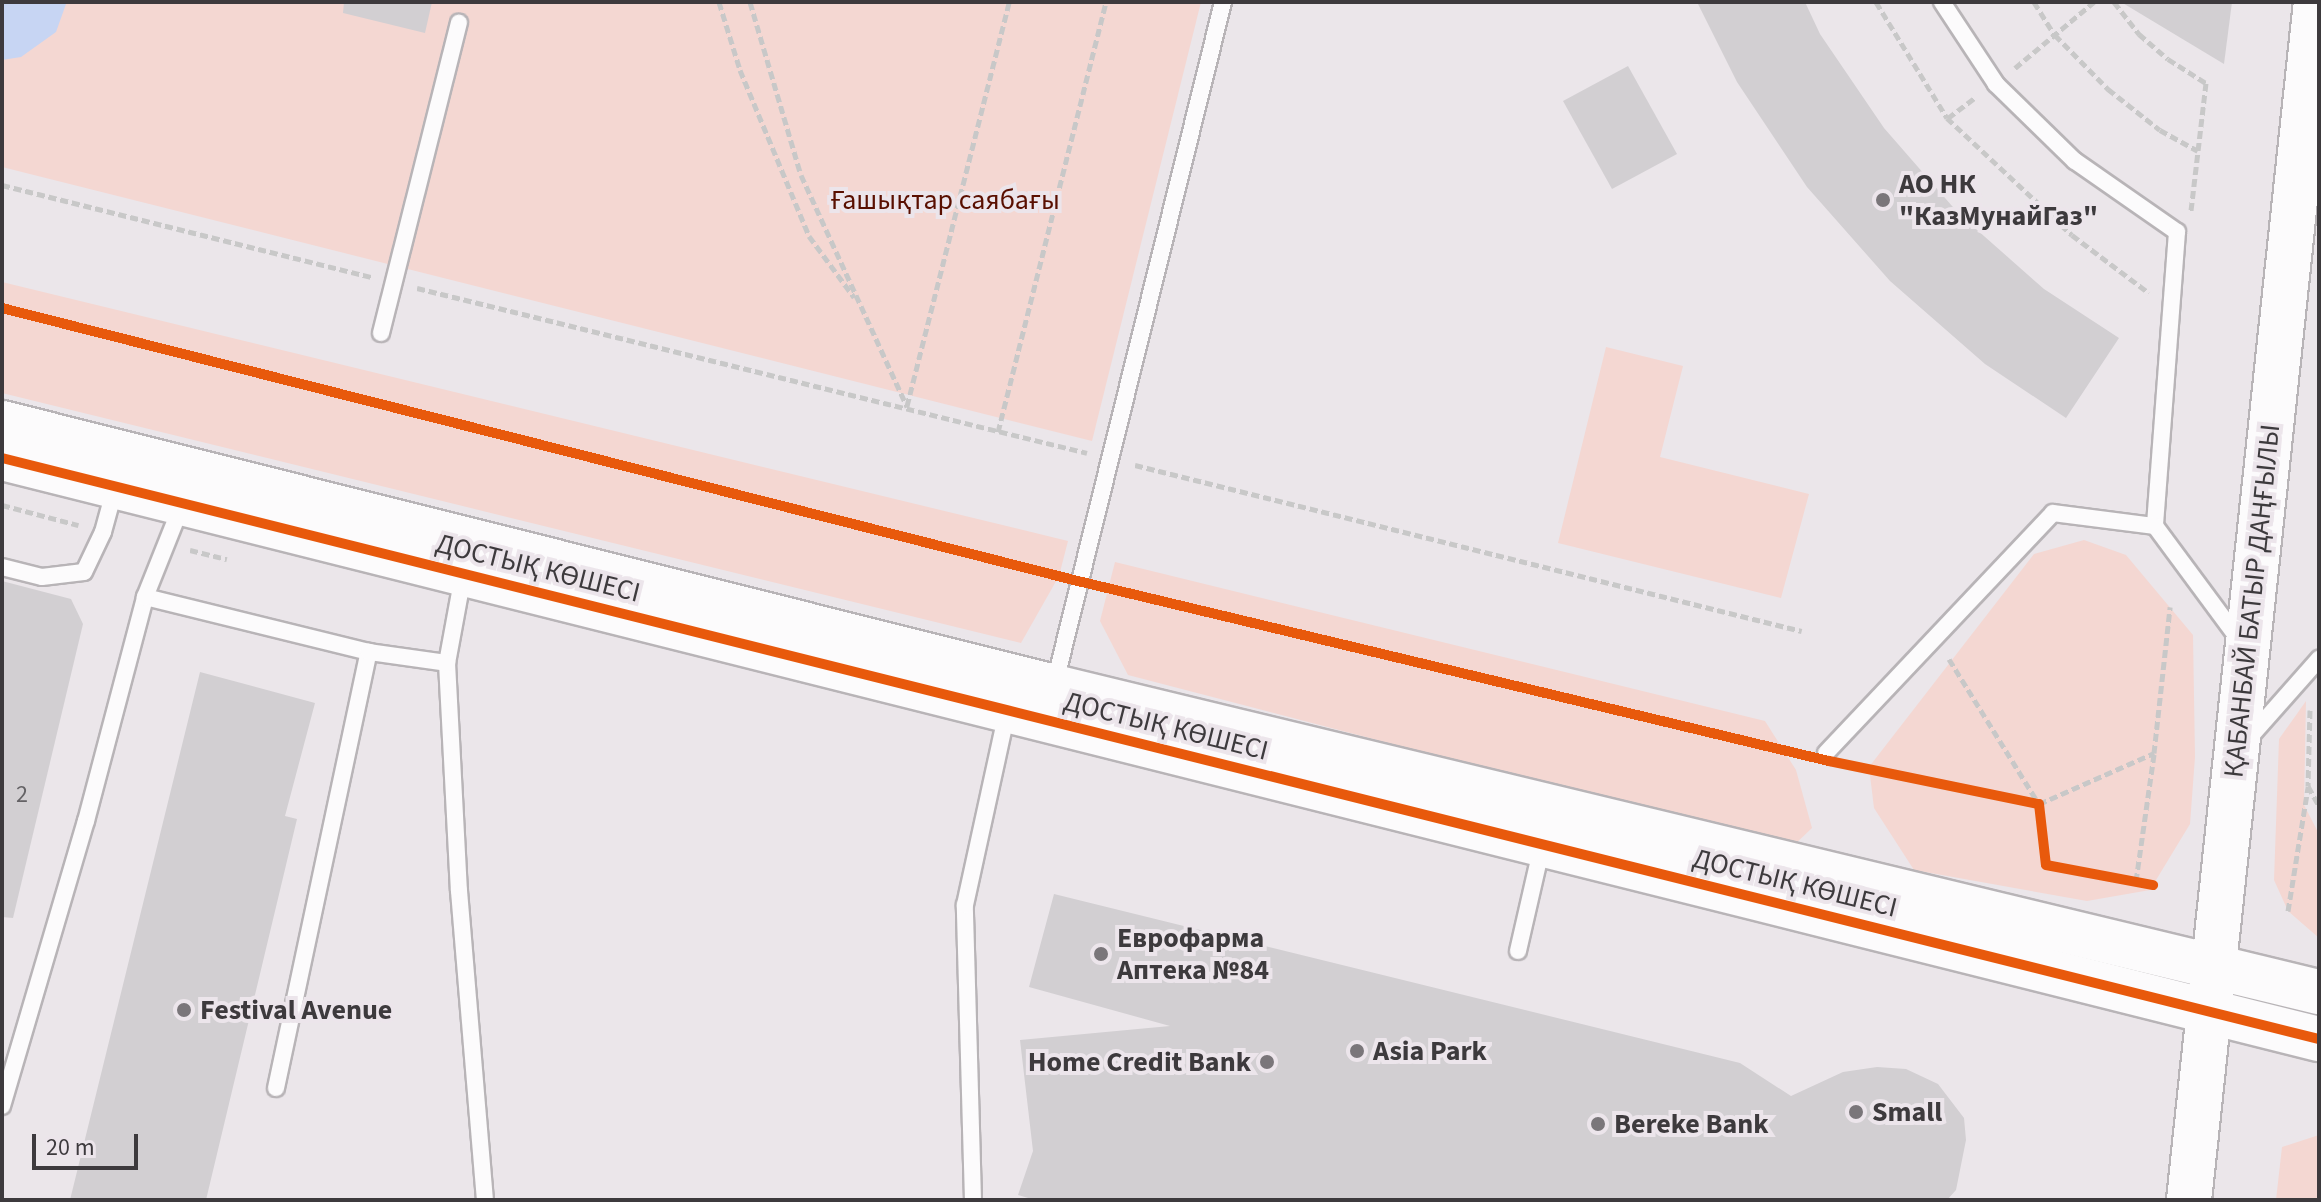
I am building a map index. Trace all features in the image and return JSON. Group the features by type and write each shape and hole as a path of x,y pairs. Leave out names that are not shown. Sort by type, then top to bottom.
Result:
{"street":[{"name":"ҚАБАНБАЙ БАТЫР ДАҢҒЫЛЫ","path":"2189,1200 2212,1011 2258,531 2316,2"},
{"name":"ДОСТЫҚ КӨШЕСІ","path":"2,423 186,486 463,573 2319,1039"},
{"name":"ДОСТЫҚ КӨШЕСІ","path":"2,458 115,486 186,486 1054,687 2319,992"}],"lane":[{"path":"1054,687 1223,2"},
{"path":"1942,2 1996,84 2075,161 2177,232 2155,526 2247,650"},
{"path":"381,333 459,23"},
{"path":"2,567 42,577 84,572 103,532 115,486"},
{"path":"2,1106 86,821 145,597 186,486"},
{"path":"1826,753 2053,513 2155,526"},
{"path":"463,573 447,663 459,891 485,1200"},
{"path":"145,597 369,652 447,663"},
{"path":"276,1088 369,652"},
{"path":"2237,751 2315,664"},
{"path":"973,1200 965,905 1007,711"},
{"path":"1518,951 1542,845"}],"path":[{"path":"719,2 740,70 809,236 861,306"},
{"path":"750,2 801,175 907,407 1009,2"},
{"path":"998,432 1106,2"},
{"path":"1876,2 1947,118 2072,235 2171,309"},
{"path":"2034,2 2055,35 2108,89 2160,130 2198,151"},
{"path":"1947,118 1996,84 2094,2"},
{"path":"2114,2 2139,34 2168,59 2206,83 2191,214 2177,232"},
{"path":"2,185 1802,631"},
{"path":"2121,879 2140,882 2170,607"},
{"path":"1936,637 2039,804 2041,819"},
{"path":"2303,914 2286,910 2308,786 2315,664"},
{"path":"2024,801 2039,804 2154,753"},
{"path":"2308,786 2319,806"}],"green space":[{"name":"Ғашықтар саябағы","path":"2,2 1201,2 1092,441 2,167"},
{"path":"2,282 1068,541 1059,576 1021,643 2,393"},
{"path":"1606,347 1683,366 1660,457 1809,494 1781,598 1558,543"},
{"path":"2084,540 2126,555 2193,635 2195,757 2190,824 2150,890 2087,901 1914,870 1874,808 1869,767 2034,554"},
{"path":"1115,562 1765,721 1796,770 1812,828 1791,848 1128,675 1100,621"},
{"path":"2306,701 2304,805 2319,834 2319,938 2288,911 2274,880 2279,739"},
{"path":"2319,1135 2319,1200 2276,1200 2282,1147"}],"water":[{"path":"2,2 66,4 56,32 21,57 2,60"}],"building":[{"path":"344,2 432,2 425,33 343,13"},
{"name":"АО НК \"КазМунайГаз\"","path":"1697,2 1805,2 1820,34 1884,128 1959,214 2044,289 2119,338 2066,418 1985,364 1890,281 1807,187 1737,82"},
{"path":"2121,2 2232,2 2224,64"},
{"path":"1628,66 1677,154 1612,189 1563,101"},
{"path":"2,581 71,599 83,624 13,918 2,917"},
{"name":"Festival Avenue","path":"200,672 315,703 285,816 297,819 206,1200 70,1200"},
{"name":"Asia Park","path":"1054,894 1740,1063 1791,1096 1843,1072 1877,1067 1906,1069 1938,1084 1964,1118 1966,1140 1956,1190 1947,1200 1035,1200 1018,1195 1033,1151 1020,1040 1170,1026 1029,987"}],"cycle path":[{"path":"2,308 1082,582 1829,761 2039,804 2046,865 2153,885"},
{"path":"2,458 2319,1039"}],"place":[{"name":"АО НК \"КазМунайГаз\"","path":"1883,200"},
{"name":"Еврофарма Аптека №84","path":"1101,954"},
{"name":"Festival Avenue","path":"184,1010"},
{"name":"Asia Park","path":"1357,1051"},
{"name":"Home Credit Bank","path":"1267,1062"},
{"name":"Small","path":"1856,1112"},
{"name":"Bereke Bank","path":"1598,1124"}]}
